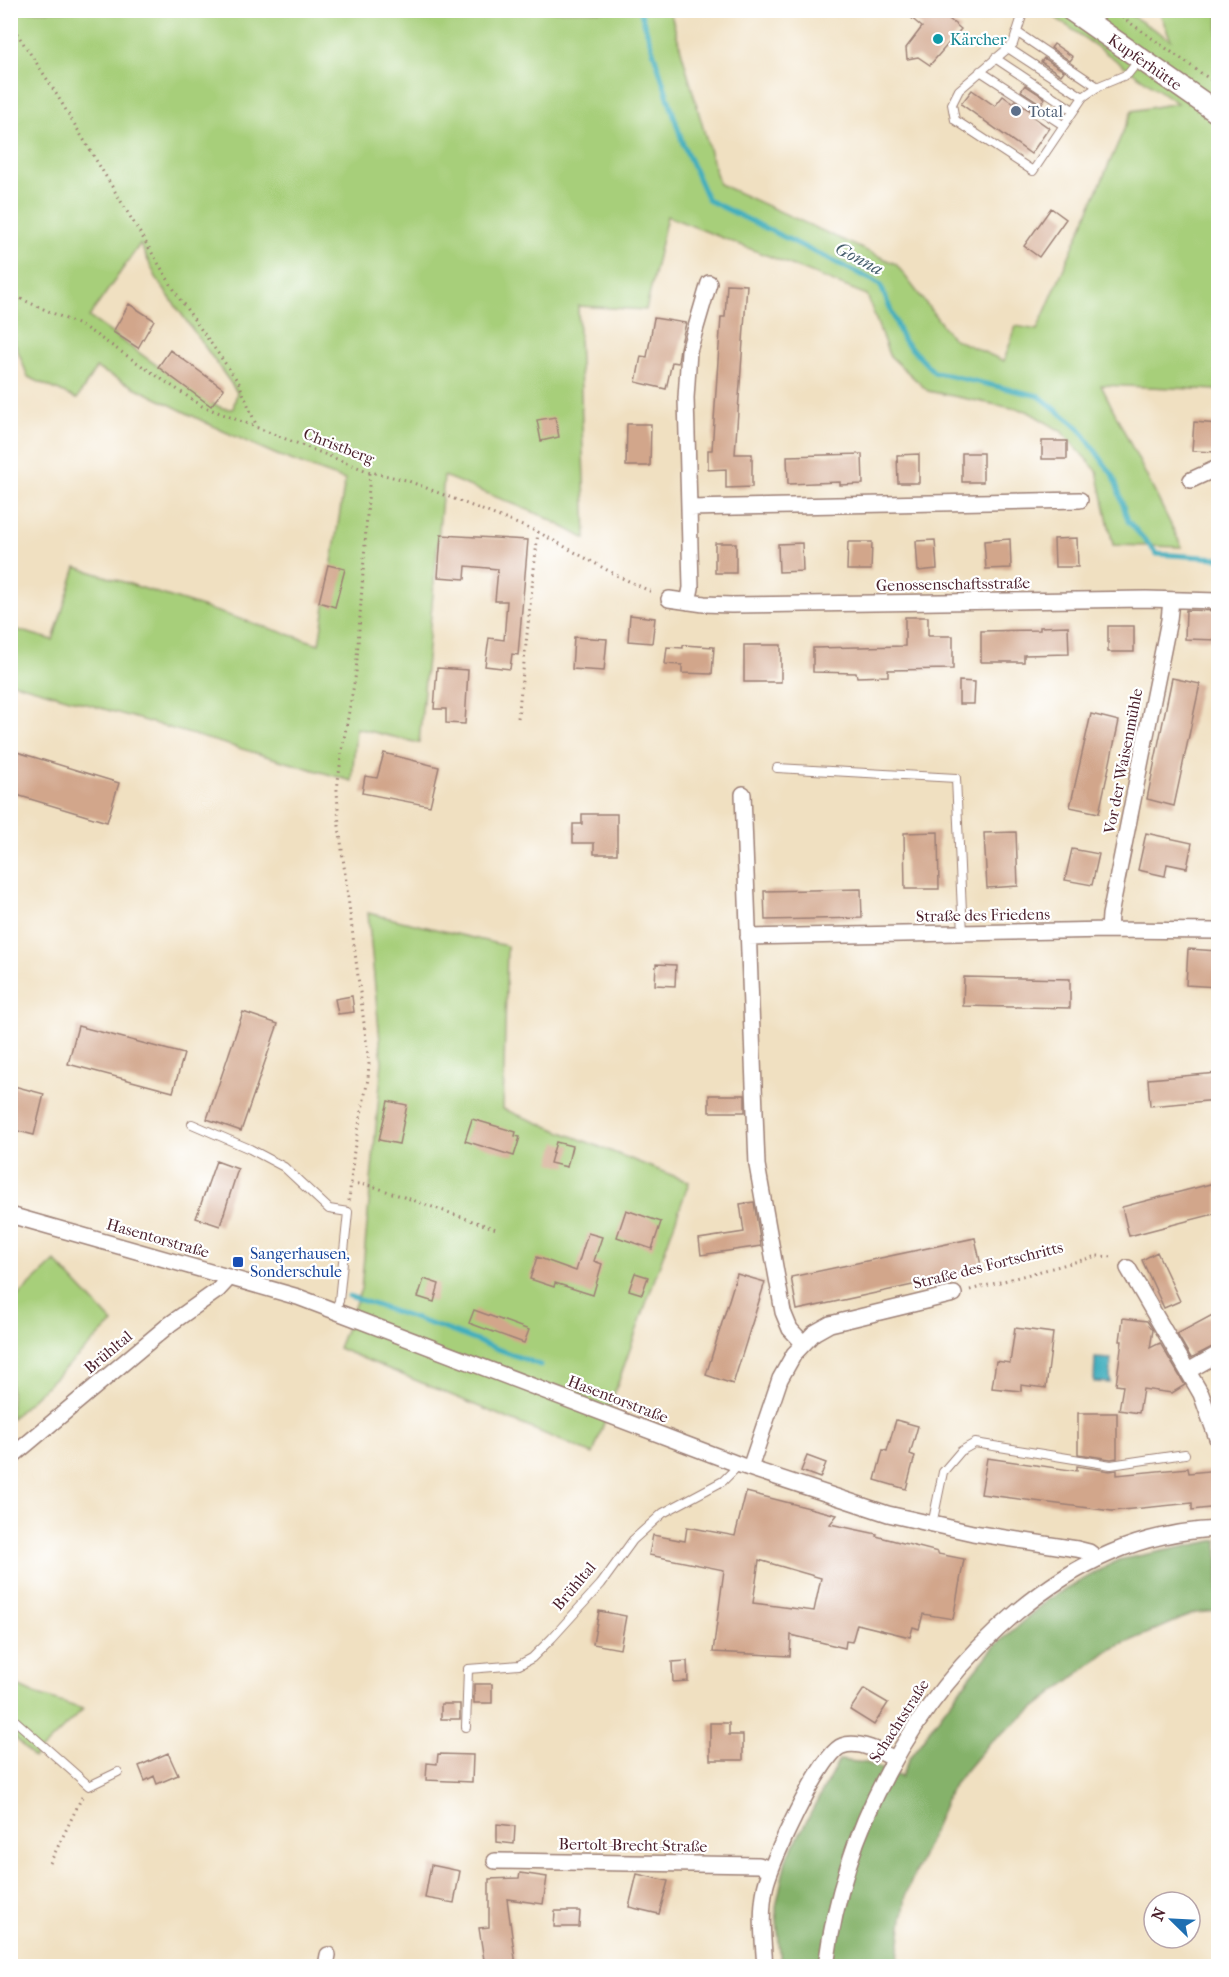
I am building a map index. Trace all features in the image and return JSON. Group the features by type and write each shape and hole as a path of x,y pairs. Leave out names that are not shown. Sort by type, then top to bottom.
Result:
{"main road":[{"name":"Kupferhütte","path":"1071,10 1218,113"}],"street":[{"path":"688,602 691,588 686,398 689,351 710,283"},
{"path":"1191,480 1218,469"},
{"path":"689,508 1080,500"},
{"name":"Genossenschaftsstraße","path":"669,599 731,605 1218,601"},
{"name":"Vor der Waisenmühle","path":"1109,930 1171,600"},
{"path":"742,794 757,1165 783,1312 790,1329 803,1344"},
{"name":"Straße des Friedens","path":"748,937 1109,930 1218,931"},
{"name":"Hasentorstraße","path":"10,1215 230,1277 335,1310 745,1466 888,1514 932,1525 1077,1549 1089,1552 1097,1558"},
{"path":"1128,1268 1206,1404 1218,1441"},
{"name":"Brühltal","path":"10,1458 170,1324 218,1290 230,1277"},
{"name":"Straße des Fortschritts","path":"745,1466 789,1361 818,1330 830,1324 954,1294"},
{"path":"1188,1371 1218,1354"},
{"path":"1097,1558 1148,1538 1218,1529"},
{"name":"Schachtstraße","path":"826,1966 837,1908 850,1862 874,1799 894,1759 933,1699 975,1651 1031,1601 1097,1558"},
{"path":"765,1966 763,1916 765,1888 770,1869 811,1786 828,1759 843,1746 855,1745 868,1748 894,1759"},
{"name":"Bertolt-Brecht-Straße","path":"495,1861 759,1865 770,1869"}],"lane":[{"path":"1024,10 1013,44 959,90 952,104 955,120 1033,171 1083,97 1098,87 1128,74 1140,58"},
{"path":"1018,33 1098,87"},
{"path":"1008,48 1083,97"},
{"path":"995,58 1073,110"},
{"path":"980,71 1063,125"},
{"path":"777,768 956,778 963,934"},
{"path":"192,1124 250,1149 284,1167 329,1209 348,1212 339,1301 335,1310"},
{"path":"932,1525 942,1472 961,1451 975,1443 1111,1465 1185,1454"},
{"name":"Brühltal","path":"466,1726 468,1669 519,1665 532,1658 601,1584 633,1540 663,1514 723,1481 745,1466"},
{"path":"10,1716 89,1786 118,1772"}],"path":[{"path":"1112,10 1218,85"},
{"path":"10,23 56,92 181,301 239,382 256,427"},
{"name":"Christberg","path":"10,294 84,327 202,406 370,472 406,480 538,532 618,576 669,599"},
{"path":"348,1212 354,1150 369,1063 339,826 338,790 342,750 356,673 370,472"},
{"path":"518,718 538,532"},
{"path":"351,1183 372,1186 499,1230"},
{"name":"Straße des Fortschritts","path":"954,1294 1097,1256 1115,1257 1128,1268"},
{"path":"50,1863 75,1809 89,1786"}],"green space":[{"path":"11,11 670,11 719,184 896,264 952,338 1004,361 1016,326 1037,330 1132,111 1177,103 1046,11 1124,11 1171,40 1159,11 1218,11 1218,390 1101,385 1182,547 1113,545 1097,471 1061,431 1027,411 928,391 889,355 867,295 667,216 646,310 578,306 586,539 543,516 444,476 419,743 356,728 352,781 11,682 11,628 53,640 76,567 319,644 345,480 277,455 221,430 96,368 77,399 28,377 11,333","holes":["140,244 158,281 237,392 233,409 222,408 207,401 89,317"]},
{"path":"368,913 507,946 503,1109 689,1182 593,1454 338,1348 361,1289 382,1062"},
{"path":"55,1261 113,1323 11,1419 11,1303"},
{"path":"1218,1540 1218,1611 1195,1613 1109,1650 988,1744 951,1788 906,1894 897,1966 781,1966 776,1907 786,1860 839,1760 867,1763 901,1777 910,1757 995,1646 1048,1599 1118,1560"},
{"path":"11,1683 35,1694 83,1709 33,1758 11,1733"}],"water":[{"path":"1095,1358 1111,1359 1110,1383 1094,1382"}],"building":[{"name":"Kärcher","path":"902,10 932,10 940,18 943,14 961,29 930,65 918,57 907,59 906,48 922,27"},
{"path":"1054,44 1073,57 1070,61 1051,48"},
{"path":"1044,58 1064,71 1061,75 1041,62"},
{"path":"1025,85 1045,98 1041,104 1021,91"},
{"path":"972,90 995,106 1003,96 1013,103 1015,101 1034,113 1032,116 1049,128 1031,154 961,104"},
{"path":"1051,208 1066,219 1039,257 1024,246"},
{"path":"727,284 747,285 735,454 752,454 752,487 726,488 726,469 708,470 708,450 712,450 721,317 725,317"},
{"path":"129,304 154,320 138,348 113,332"},
{"path":"654,318 686,323 678,363 672,362 666,389 636,382 641,356 647,357"},
{"path":"170,350 224,389 211,406 158,367"},
{"path":"555,417 559,437 541,441 537,420"},
{"path":"1194,422 1218,424 1218,452 1192,451"},
{"path":"627,424 651,424 650,466 626,466"},
{"path":"1042,441 1067,441 1067,459 1042,459"},
{"path":"962,453 983,453 983,482 962,482"},
{"path":"862,454 863,484 840,485 840,482 788,484 787,456"},
{"path":"919,454 919,483 898,483 897,455"},
{"path":"441,535 528,540 518,655 512,654 510,669 485,666 489,638 504,640 507,601 495,601 498,569 466,566 465,579 438,577"},
{"path":"1077,538 1078,567 1055,567 1054,539"},
{"path":"1010,539 1011,568 986,569 984,541"},
{"path":"935,540 937,569 918,571 916,541"},
{"path":"848,542 872,542 871,570 847,570"},
{"path":"715,543 736,543 736,573 715,573"},
{"path":"802,543 803,571 779,572 778,544"},
{"path":"328,565 345,569 335,607 319,602"},
{"path":"1186,610 1218,611 1218,640 1185,639"},
{"path":"630,615 655,618 652,643 628,641"},
{"path":"905,617 928,617 928,636 953,636 953,669 888,670 888,676 857,677 856,673 813,672 813,648 905,646"},
{"path":"1068,626 1069,654 1024,655 1024,662 981,662 981,631 1040,630 1040,627"},
{"path":"1108,626 1134,626 1134,652 1108,652"},
{"path":"574,637 607,639 604,671 572,669"},
{"path":"683,645 714,647 712,674 682,673 682,665 665,664 667,647 683,648"},
{"path":"744,645 781,645 781,682 744,682"},
{"path":"437,668 468,670 465,724 446,723 446,709 434,709"},
{"path":"1172,678 1200,684 1174,806 1147,799"},
{"path":"959,681 975,682 974,704 959,704"},
{"path":"1091,714 1119,721 1099,813 1070,807"},
{"path":"17,752 119,783 107,822 10,793 10,761 14,762"},
{"path":"384,753 439,767 430,806 362,793 365,776 377,778"},
{"path":"582,814 617,814 617,854 594,854 594,843 573,843 573,824 582,824"},
{"path":"938,832 939,889 905,889 904,833"},
{"path":"1016,832 1018,886 987,888 984,833"},
{"path":"1146,833 1192,843 1187,868 1167,864 1165,876 1138,870"},
{"path":"1072,849 1099,854 1092,885 1065,880"},
{"path":"861,889 862,918 765,920 764,891"},
{"path":"1188,949 1218,951 1218,987 1186,985"},
{"path":"656,964 676,965 675,986 655,985"},
{"path":"964,977 1070,979 1070,1008 963,1006"},
{"path":"352,996 354,1012 338,1014 335,999"},
{"path":"243,1012 278,1024 241,1131 207,1119"},
{"path":"78,1026 184,1054 173,1092 68,1064"},
{"path":"1218,1073 1218,1100 1150,1106 1148,1079"},
{"path":"10,1085 44,1094 34,1135 10,1129"},
{"path":"709,1095 745,1095 745,1112 709,1112"},
{"path":"388,1101 407,1105 399,1144 379,1140"},
{"path":"472,1119 516,1132 515,1136 520,1137 514,1156 465,1141"},
{"path":"556,1142 572,1146 567,1167 550,1163"},
{"path":"216,1161 238,1169 220,1226 196,1218"},
{"path":"1218,1182 1218,1213 1129,1236 1122,1207"},
{"path":"754,1202 761,1246 701,1255 699,1239 744,1232 740,1204"},
{"path":"626,1210 661,1222 652,1249 617,1237"},
{"path":"588,1233 602,1237 594,1261 602,1264 593,1295 555,1283 554,1287 530,1279 537,1257 576,1271"},
{"path":"975,1238 982,1270 797,1310 791,1277"},
{"path":"1157,1252 1180,1301 1164,1308 1142,1260"},
{"path":"635,1273 648,1277 642,1294 629,1290"},
{"path":"737,1274 765,1282 733,1384 706,1375"},
{"path":"424,1279 439,1284 434,1302 418,1297"},
{"path":"474,1310 529,1330 524,1343 469,1323"},
{"path":"1218,1312 1218,1344 1191,1358 1177,1334"},
{"path":"1123,1318 1147,1321 1153,1330 1150,1348 1160,1343 1185,1385 1172,1393 1143,1389 1139,1413 1119,1410 1123,1386 1116,1385"},
{"path":"1015,1328 1053,1333 1046,1388 1021,1385 1021,1391 992,1388 996,1361 1010,1363"},
{"path":"1078,1413 1117,1413 1117,1458 1078,1454"},
{"path":"896,1420 918,1426 910,1454 915,1456 906,1489 875,1480 883,1450 887,1451"},
{"path":"807,1456 826,1463 820,1478 801,1471"},
{"path":"987,1458 1077,1471 1077,1466 1117,1470 1117,1475 1188,1468 1189,1473 1218,1470 1218,1507 1192,1510 1192,1503 1112,1511 981,1494"},
{"path":"746,1492 837,1515 830,1524 877,1534 876,1536 938,1552 938,1554 964,1559 953,1619 923,1614 919,1629 913,1627 910,1637 857,1624 852,1642 846,1641 845,1648 791,1635 790,1656 713,1652 724,1570 649,1555 653,1535 685,1541 687,1527 735,1536","holes":["759,1560 821,1578 814,1611 753,1603"]},
{"path":"599,1611 626,1616 620,1649 593,1644"},
{"path":"687,1661 688,1681 673,1682 672,1662"},
{"path":"474,1684 492,1684 492,1703 474,1703"},
{"path":"864,1689 888,1703 874,1725 850,1710"},
{"path":"441,1704 460,1704 460,1719 441,1719"},
{"path":"710,1723 729,1723 729,1735 743,1735 743,1760 710,1760"},
{"path":"168,1753 178,1775 157,1784 154,1776 145,1781 139,1766"},
{"path":"438,1754 473,1755 472,1782 426,1780 427,1763 437,1764"},
{"path":"497,1824 515,1826 514,1844 497,1842"},
{"path":"431,1865 460,1871 454,1903 425,1898"},
{"path":"520,1873 547,1877 543,1904 507,1899 516,1966 485,1966 479,1928 489,1927 489,1879 519,1878"},
{"path":"637,1874 668,1881 659,1914 629,1907"},
{"path":"555,1911 580,1911 579,1927 554,1927"}],"waterway":[{"name":"Gonna","path":"640,10 683,144 708,200 880,284 903,340 934,372 1039,396 1079,428 1114,477 1128,521 1157,554 1218,558"},
{"path":"349,1296 540,1365"}],"place":[{"name":"Kärcher","path":"938,39"},
{"name":"Total","path":"1016,111"},
{"name":"Sangerhausen, Sonderschule","path":"238,1262"}]}
